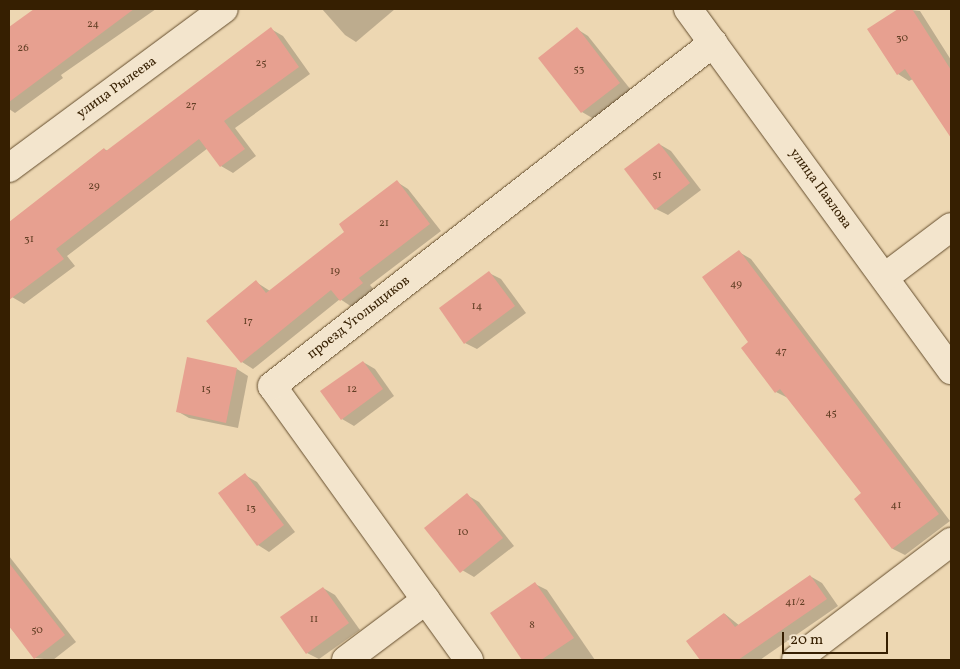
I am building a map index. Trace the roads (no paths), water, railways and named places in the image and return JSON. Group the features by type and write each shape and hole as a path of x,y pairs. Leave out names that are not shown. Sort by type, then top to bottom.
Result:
{"street":[{"name":"улица Рылеева","path":"9,168 224,9"},
{"name":"улица Павлова","path":"688,9 951,370"},
{"name":"проезд Угольщиков","path":"469,660 272,386 713,44"},
{"path":"884,277 951,227"},
{"path":"796,660 951,542"},
{"path":"346,660 426,600"}]}
